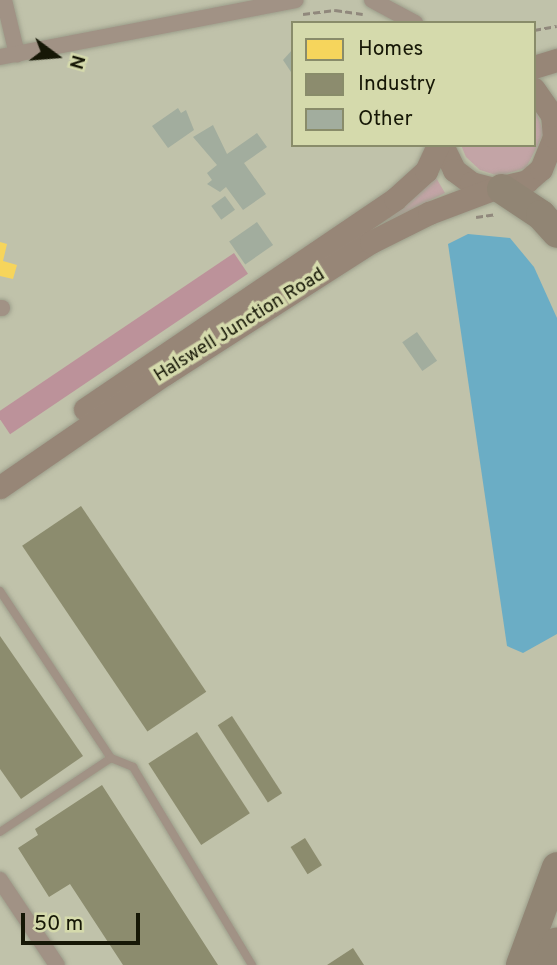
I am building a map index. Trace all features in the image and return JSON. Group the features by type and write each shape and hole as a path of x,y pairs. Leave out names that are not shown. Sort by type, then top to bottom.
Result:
{"highway":[{"path":"502,198 541,215 557,233"},
{"path":"521,965 557,867"},
{"path":"546,965 557,942"}],"main road":[{"path":"536,66 557,60"},
{"path":"536,92 552,115 556,135"},
{"name":"Halswell Junction Road","path":"0,487 166,373 371,242 429,213 502,198 541,169 556,135"},
{"name":"Halswell Junction Road","path":"0,468 395,199 426,171 439,147"},
{"path":"441,147 462,177 502,198"}],"street":[{"path":"4,0 17,54"},
{"path":"0,57 297,7"},
{"path":"370,8 409,21"},
{"path":"0,880 57,965"}],"lane":[{"path":"0,591 111,758 133,768 251,962"},
{"path":"0,832 111,758"}],"path":[{"path":"297,7 335,10 370,8"},
{"path":"536,30 557,26"},
{"path":"473,218 502,198"}],"shaded area":[{"path":"536,111 544,133 526,168 499,176 480,170 466,157 462,147 536,147"},
{"path":"435,176 445,193 369,231 368,228"},
{"path":"234,253 248,274 10,434 0,419 0,411"}],"water":[{"path":"468,234 510,238 534,267 557,318 557,634 523,653 507,646 448,244"}],"building: Homes":[{"path":"0,242 7,244 3,261 17,265 13,279 0,276"}],"building: Industry":[{"path":"81,506 206,692 147,731 22,546"},
{"path":"0,636 83,756 21,799 0,769"},
{"path":"232,716 282,793 268,802 218,725"},
{"path":"197,732 250,813 201,845 148,764"},
{"path":"102,785 218,965 123,965 70,884 49,897 18,848 38,835 35,829"},
{"path":"305,838 322,865 308,874 291,847"},
{"path":"353,948 364,965 327,965"}],"building: Other":[{"path":"291,51 291,72 283,60"},
{"path":"178,108 181,113 186,110 194,130 168,148 152,126"},
{"path":"213,125 227,154 257,133 267,147 244,163 266,194 243,210 226,187 220,192 207,184 212,180 207,173 217,165 193,137"},
{"path":"225,196 235,210 221,220 211,206"},
{"path":"257,222 273,245 245,264 229,242"},
{"path":"417,332 437,361 422,371 402,342"}]}
